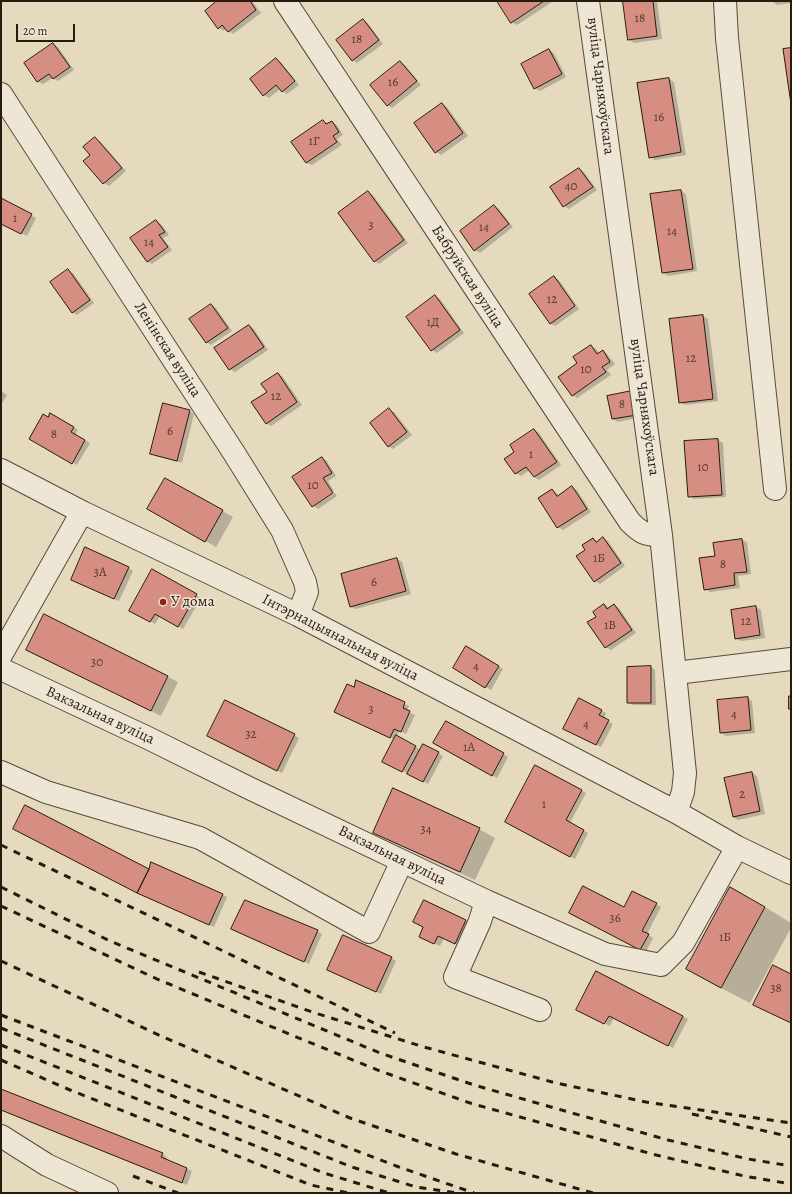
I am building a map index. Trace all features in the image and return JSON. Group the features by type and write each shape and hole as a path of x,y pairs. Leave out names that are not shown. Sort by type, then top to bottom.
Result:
{"street":[{"name":"Бабруйская вуліца","path":"285,1 630,522 640,532 652,535 662,535"},
{"name":"вуліца Чарняхоўскага","path":"588,1 662,535 685,773 683,792 676,812"},
{"path":"724,1 776,489"},
{"name":"Ленінская вуліца","path":"1,94 226,440 282,530 306,582 307,592 298,615"},
{"name":"Інтэрнацыянальная вуліца","path":"1,470 82,512 298,615 676,812 737,847 791,873"},
{"path":"1,655 82,512"},
{"path":"676,673 791,659"},
{"name":"Вакзальная вуліца","path":"1,669 486,901 605,954 661,965 683,943 737,847"},
{"path":"1,772 46,792 200,838 369,932 402,861"},
{"path":"486,901 480,921 455,977 540,1010"},
{"path":"1,1136 47,1165 107,1193"}],"building":[{"path":"217,1 250,1 256,10 228,32 222,25 218,29 205,11"},
{"path":"497,1 544,1 511,23"},
{"path":"623,1 653,1 657,36 628,40"},
{"path":"363,19 379,40 352,61 336,40"},
{"path":"53,43 70,67 53,79 49,74 37,82 24,63"},
{"path":"791,48 791,104 783,49"},
{"path":"549,49 562,74 534,89 521,64"},
{"path":"276,58 295,81 282,92 276,85 263,96 250,79"},
{"path":"400,61 417,81 387,106 370,85"},
{"path":"669,78 681,152 649,158 637,83"},
{"path":"442,103 463,133 435,153 414,123"},
{"path":"323,120 326,124 332,121 339,132 333,136 337,142 306,163 291,142"},
{"path":"95,137 122,168 103,184 83,161 90,155 83,147"},
{"path":"579,168 593,187 563,207 550,187"},
{"path":"681,190 693,269 662,273 650,194"},
{"path":"368,191 404,240 374,262 338,213"},
{"path":"1,198 32,214 21,234 1,224"},
{"path":"494,205 509,224 474,251 460,231"},
{"path":"156,220 165,232 159,235 168,247 147,262 130,238"},
{"path":"68,269 90,300 72,313 50,282"},
{"path":"554,276 575,306 550,324 529,294"},
{"path":"435,295 460,330 431,351 406,317"},
{"path":"211,304 228,328 206,343 189,319"},
{"path":"703,315 713,399 679,403 669,319"},
{"path":"249,325 264,347 229,370 214,348"},
{"path":"591,345 597,354 603,350 610,362 602,367 606,372 572,396 558,377 577,363 573,357"},
{"path":"278,373 297,402 266,424 251,402 267,392 261,384"},
{"path":"632,391 637,415 612,419 607,396"},
{"path":"163,403 190,410 177,461 150,454"},
{"path":"389,408 407,432 388,447 370,423"},
{"path":"50,413 74,427 71,432 85,440 72,464 29,439 43,414 48,417"},
{"path":"534,429 557,462 534,477 526,467 515,474 504,459 514,452 510,445"},
{"path":"718,439 722,495 688,497 684,441"},
{"path":"322,457 332,473 323,478 333,493 312,507 292,477"},
{"path":"165,478 223,510 205,542 147,509"},
{"path":"572,486 587,509 557,528 538,498 552,489 557,496"},
{"path":"603,537 621,563 594,582 576,556 585,550 582,545 593,538 596,542"},
{"path":"742,539 747,572 734,573 735,585 704,590 699,558 715,556 713,543"},
{"path":"85,547 129,567 114,599 71,580"},
{"path":"397,558 406,591 350,607 341,574"},
{"name":"У дома","path":"152,569 197,594 178,627 155,614 150,622 129,611"},
{"path":"604,604 607,609 614,604 632,630 605,648 587,622 596,617 593,612"},
{"path":"756,606 760,635 735,639 731,610"},
{"path":"44,614 168,676 151,711 26,650"},
{"path":"466,646 499,666 485,688 453,668"},
{"path":"651,666 651,703 627,703 627,667"},
{"path":"356,680 405,702 403,708 410,711 401,732 394,729 390,738 334,712 347,684 354,687"},
{"path":"789,696 791,696 791,709 789,709"},
{"path":"748,697 751,730 720,733 717,700"},
{"path":"579,698 602,710 599,715 609,720 596,745 563,729"},
{"path":"225,700 295,734 277,771 207,736"},
{"path":"446,721 504,753 492,776 433,743"},
{"path":"396,735 416,746 402,772 382,762"},
{"path":"423,744 439,752 423,782 407,774"},
{"path":"535,765 582,790 566,820 584,830 570,857 505,822"},
{"path":"752,772 760,811 733,817 724,778"},
{"path":"393,788 480,828 460,872 373,833"},
{"path":"25,805 149,869 137,893 13,829"},
{"path":"151,862 223,894 209,925 137,893"},
{"path":"583,886 624,907 632,891 657,903 642,931 649,934 640,950 569,913"},
{"path":"730,887 765,907 721,988 686,969"},
{"path":"245,900 318,930 304,962 231,929"},
{"path":"424,900 466,920 455,944 438,936 434,944 419,937 423,927 413,922"},
{"path":"343,935 392,957 376,992 327,970"},
{"path":"773,965 791,974 791,1023 753,1005"},
{"path":"596,971 683,1016 668,1046 609,1016 604,1024 576,1010"},
{"path":"1,1089 163,1153 161,1157 187,1168 182,1183 1,1110"}],"railway":[{"path":"1,845 395,1033"},
{"path":"1,887 110,941 380,1053 474,1085 668,1140 748,1159 791,1166"},
{"path":"1,906 157,979 380,1071 470,1103 652,1154 744,1176 791,1184"},
{"path":"1,961 161,1036 350,1118 456,1154 593,1193"},
{"path":"199,972 312,1012 424,1047 556,1083 646,1102 791,1123"},
{"path":"1,1015 399,1167 474,1193"},
{"path":"1,1028 352,1167 416,1187 457,1193"},
{"path":"1,1045 324,1173 389,1193"},
{"path":"1,1060 70,1090 311,1185 348,1193"},
{"path":"692,1114 791,1137"},
{"path":"133,1176 178,1193"}],"place":[{"name":"У дома","path":"163,602"}]}
